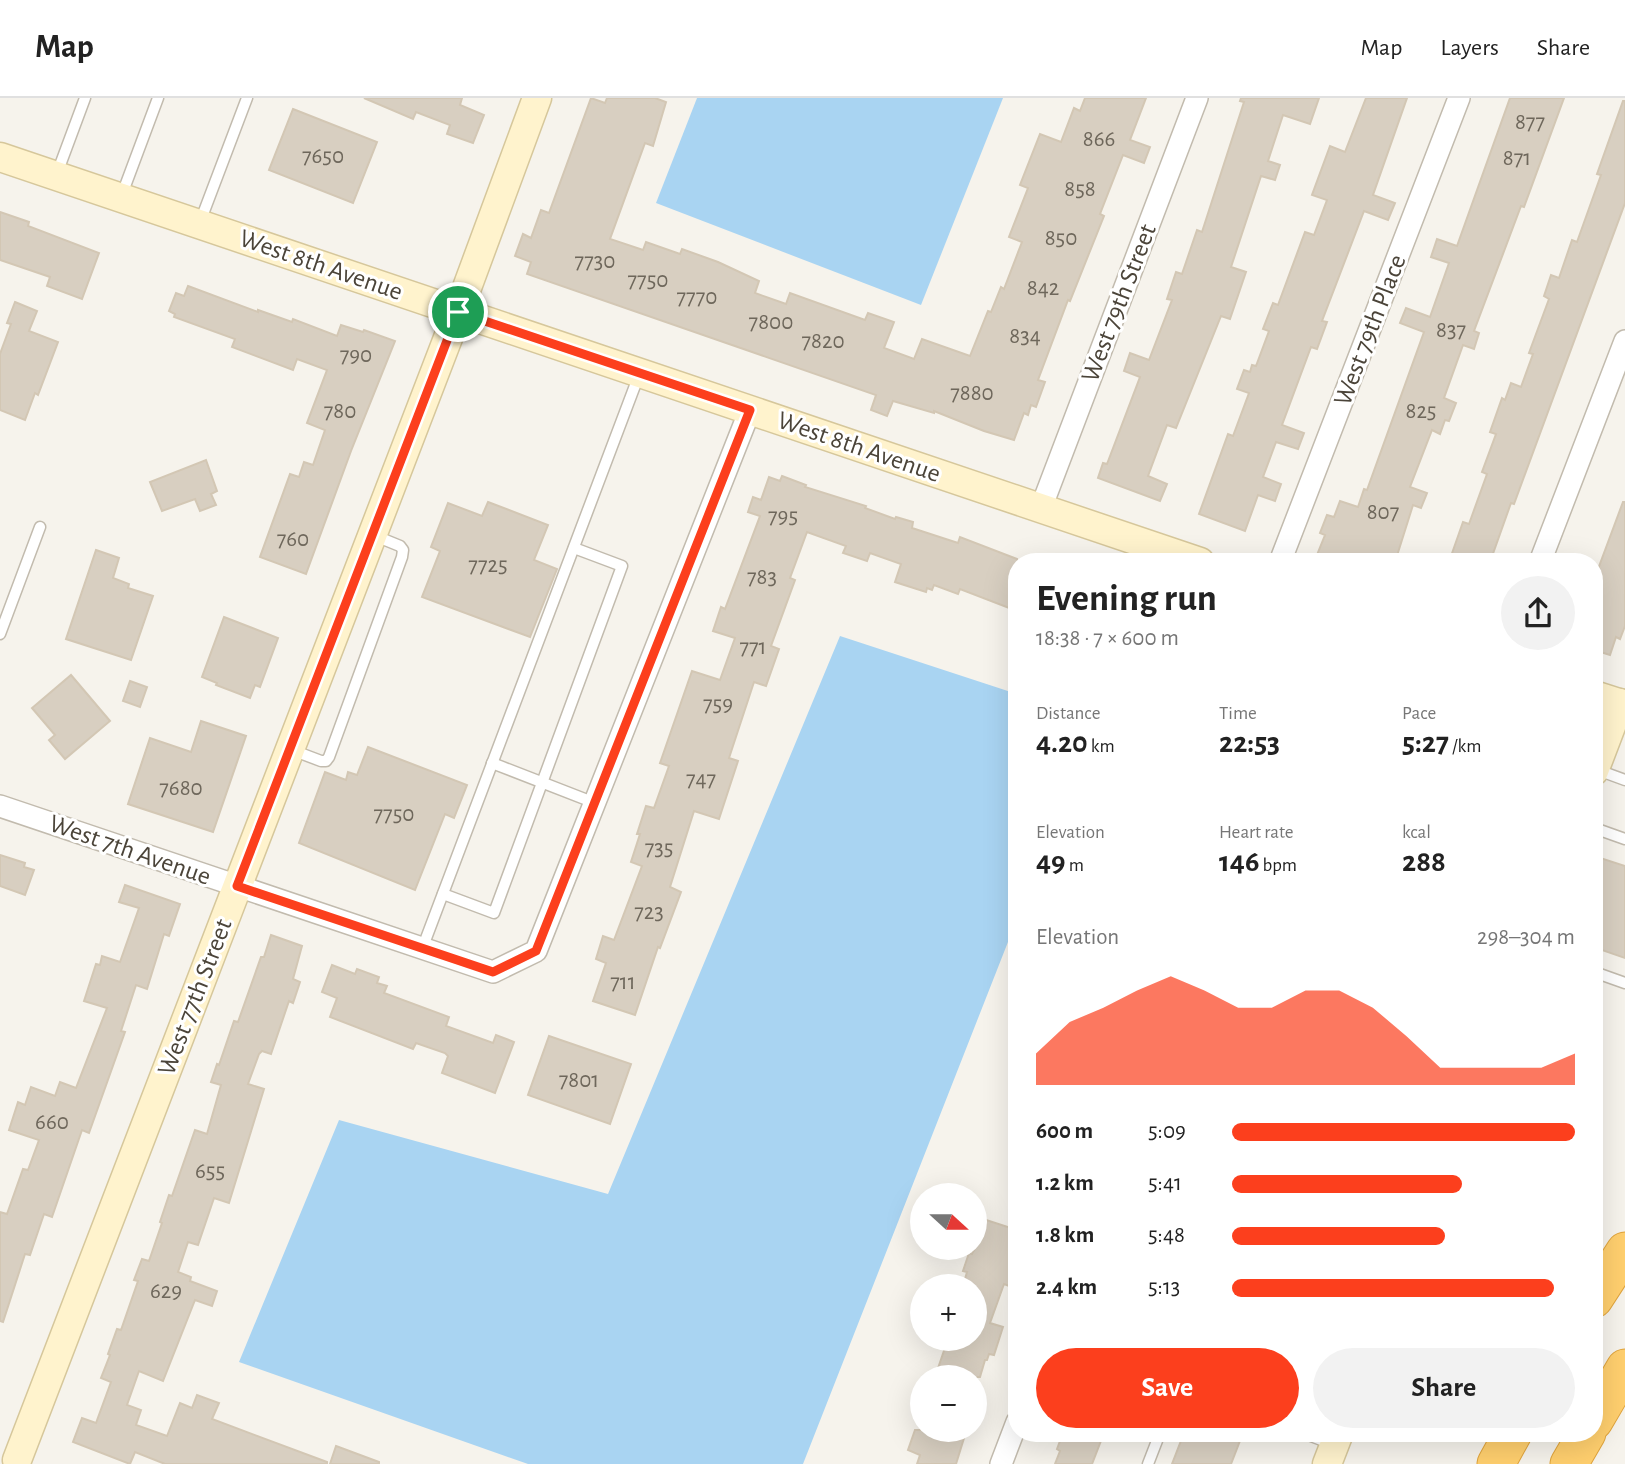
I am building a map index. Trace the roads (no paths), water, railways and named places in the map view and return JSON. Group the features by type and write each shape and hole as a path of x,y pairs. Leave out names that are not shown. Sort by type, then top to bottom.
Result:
{"highway":[{"path":"1603,1285 1625,1251"},
{"path":"1603,1406 1625,1368"},
{"path":"1496,1464 1508,1442"},
{"path":"1569,1464 1582,1442"}],"street":[{"name":"West 77th Street","path":"15,1461 458,312 537,98"},
{"name":"West 79th Street","path":"1041,508 1197,98"},
{"name":"West 79th Place","path":"1283,553 1459,98"},
{"name":"West 8th Avenue","path":"0,157 1174,553"},
{"path":"1543,553 1625,341"},
{"path":"595,803 750,410"},
{"path":"1603,739 1613,701"},
{"name":"West 7th Avenue","path":"0,806 493,972 536,951 595,803"},
{"path":"1001,1464 1009,1442"}],"lane":[{"path":"56,176 85,98"},
{"path":"121,198 158,98"},
{"path":"199,224 247,98"},
{"path":"422,949 640,373"},
{"path":"0,634 40,527"},
{"path":"289,749 321,761 326,761 329,757 402,557 403,550 400,546 371,534"},
{"path":"443,894 494,913 622,566 573,548"},
{"path":"492,763 595,803"},
{"path":"1603,773 1625,780"},
{"path":"1603,831 1625,839"},
{"path":"1603,975 1625,983"},
{"path":"1148,1464 1157,1442"}],"water":[{"path":"697,98 1003,98 921,305 656,203"},
{"path":"840,636 1008,691 1008,942 913,1183 910,1183 910,1192 803,1464 528,1464 239,1362 339,1120 608,1194"}]}
